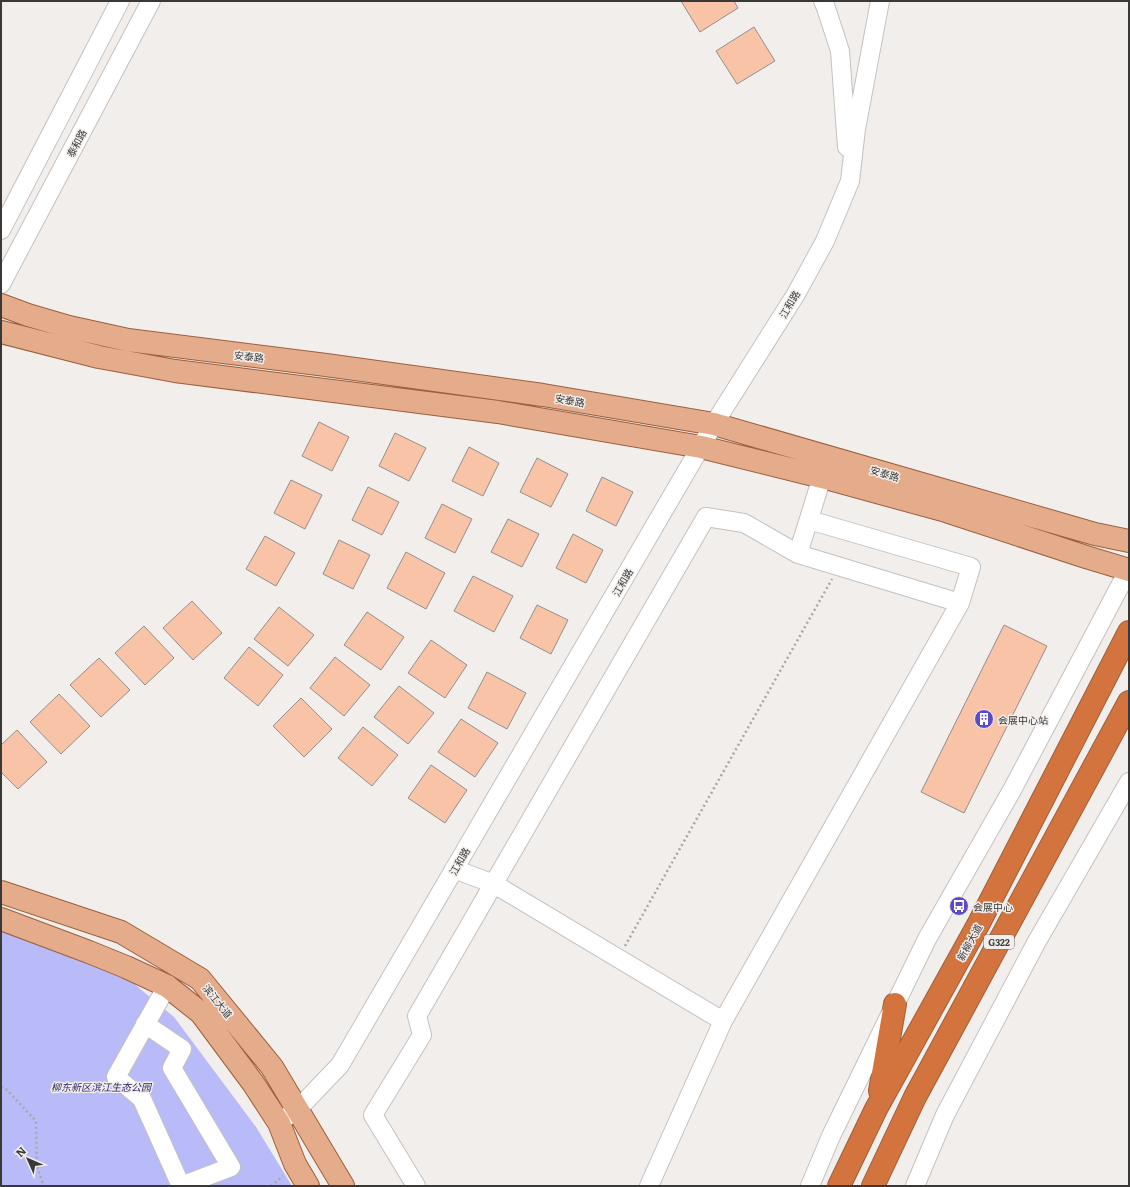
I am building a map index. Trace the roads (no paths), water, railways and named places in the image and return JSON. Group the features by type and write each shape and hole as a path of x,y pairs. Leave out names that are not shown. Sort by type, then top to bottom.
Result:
{"highway":[{"name":"新柳大道","path":"838,1186 876,1109 980,923 1129,632"},
{"name":"G322","path":"873,1186 915,1097 1129,702"},
{"path":"876,1109 896,1004"}],"main road":[{"name":"安泰路","path":"1,305 28,315 69,327 128,340 334,366 543,395 714,424 1095,534 1129,541"},
{"name":"安泰路","path":"1,332 99,357 174,371 498,412 701,447 822,477 946,511 1086,557 1129,569"},
{"name":"滨江大道","path":"1,892 121,932 200,979 272,1067 343,1186"},
{"name":"滨江大道","path":"1,919 89,952 167,986 201,1013 253,1083 279,1123 295,1164 308,1186"}],"street":[{"path":"1,230 120,1"},
{"path":"823,1 840,51 850,181"},
{"name":"江和路","path":"279,1123 297,1110 340,1065 714,424 796,294 825,241 850,181 856,129 880,1"},
{"name":"泰和路","path":"1,284 144,3"},
{"path":"798,554 822,477"},
{"path":"416,1186 373,1115 422,1035 416,1016 706,517 744,523 798,554 960,603"},
{"path":"649,1186 723,1021 960,603 971,567 809,520"},
{"path":"810,1186 831,1136 927,939 1012,790 1129,569"},
{"path":"915,1186 945,1115 1036,943 1129,782"},
{"path":"454,869 494,884 723,1021"},
{"path":"145,1024 182,1049 172,1068 231,1166 181,1186 142,1099 116,1076 145,1024 167,986"}],"place":[{"name":"会展中心站","path":"984,719"},
{"name":"会展中心","path":"959,906"}],"park label":[{"name":"柳东新区滨江生态公园","path":"101,1086"}]}
